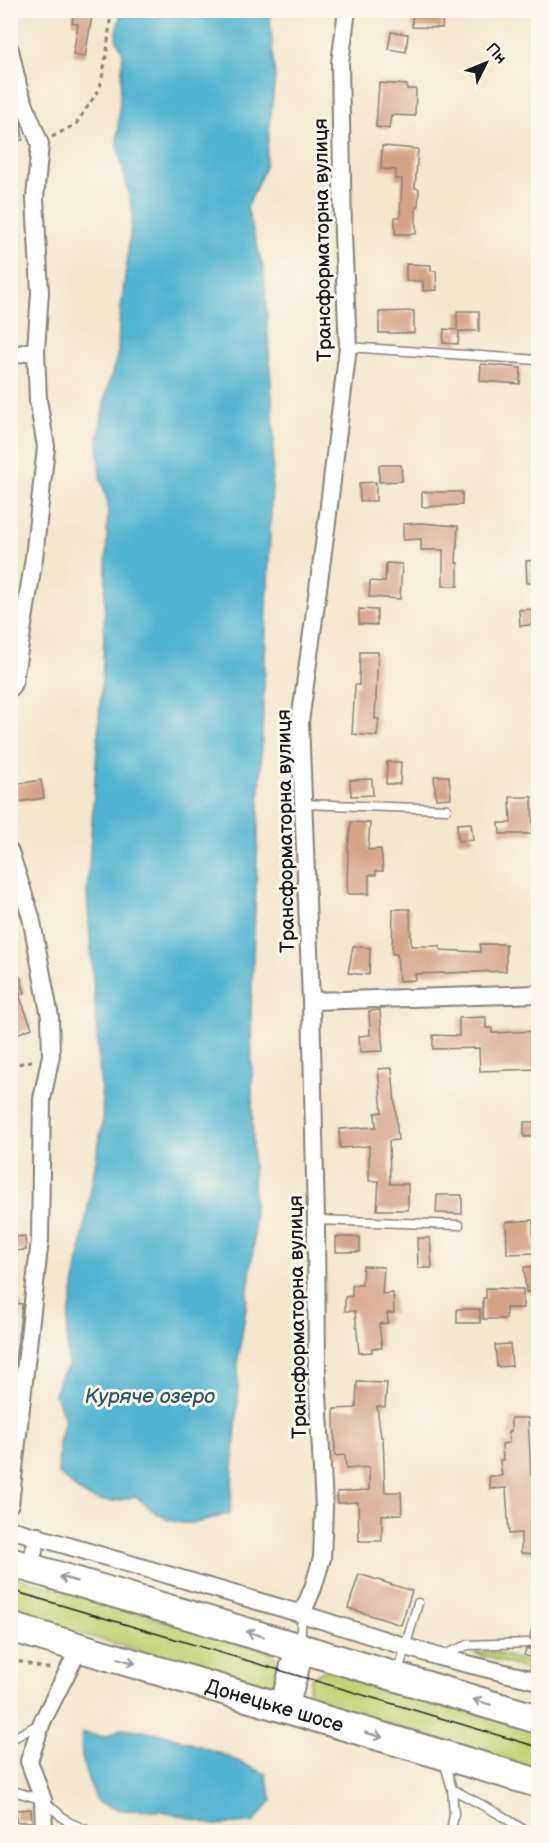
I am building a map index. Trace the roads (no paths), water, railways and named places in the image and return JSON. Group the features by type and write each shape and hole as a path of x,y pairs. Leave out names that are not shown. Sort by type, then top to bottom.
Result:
{"highway":[{"path":"20,1565 538,1719"},
{"name":"Донецьке шосе","path":"10,1627 74,1659 284,1708 538,1784"},
{"path":"284,1708 300,1647"}],"street":[{"name":"Трансформаторна вулиця","path":"303,1614 314,1588 322,1558 324,1508 317,1376 311,1001 300,723 348,347 342,236 340,63 346,10"},
{"path":"10,50 19,90 40,144 35,198 40,292 36,350 38,400 46,447 34,558 14,681 10,689"},
{"path":"10,356 36,350"},
{"path":"10,852 32,917 50,1017 51,1055 42,1099 40,1240 15,1417 10,1504"},
{"path":"311,1001 538,994"},
{"path":"10,1528 303,1614 439,1657 538,1681"},
{"path":"20,1565 38,1536"},
{"path":"45,1833 43,1800 29,1761 42,1722 74,1659"}],"lane":[{"path":"348,347 538,360"},
{"path":"303,804 447,809"},
{"path":"316,1220 459,1224"},
{"path":"396,1677 418,1603"},
{"path":"300,1647 303,1614"},
{"path":"439,1657 468,1645 528,1643"},
{"path":"10,1740 42,1722"},
{"path":"442,1755 452,1789 454,1814 451,1833"},
{"path":"452,1789 499,1814 527,1833"},
{"path":"10,1790 43,1800 68,1822 91,1833"}],"water":[{"name":"Куряче озеро","path":"121,11 269,11 275,77 265,167 247,208 264,271 274,435 251,1010 254,1243 238,1357 238,1397 230,1513 190,1523 180,1523 160,1515 136,1496 111,1501 93,1499 77,1490 58,1473 59,1443 65,1419 55,1395 59,1379 68,1367 67,1329 103,1119 87,894 103,664 108,503 100,477 98,441 105,398 118,352 119,325 133,212 117,143 123,53 116,38"},
{"path":"122,1728 164,1734 219,1753 266,1774 272,1800 253,1823 214,1825 163,1811 121,1810 98,1803 82,1760 83,1733 106,1737"}],"tram line":[{"path":"10,1590 538,1747"}]}
